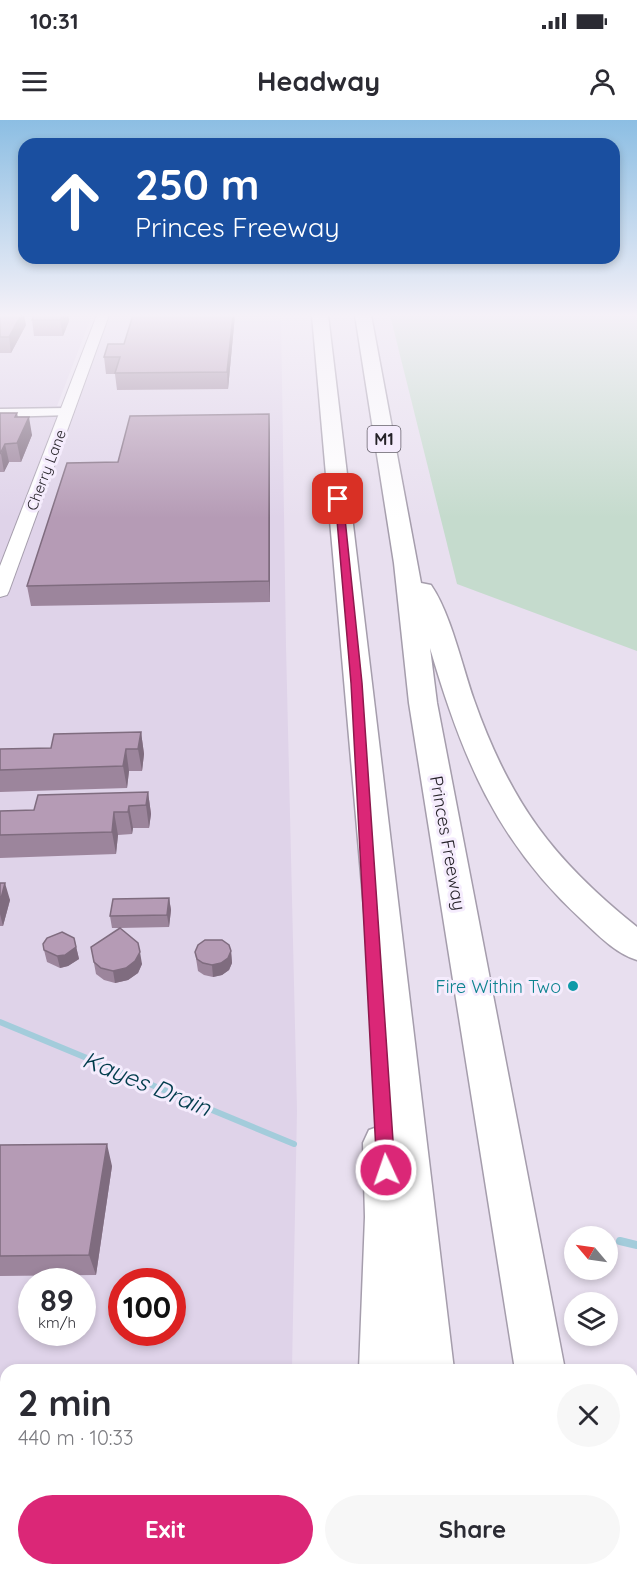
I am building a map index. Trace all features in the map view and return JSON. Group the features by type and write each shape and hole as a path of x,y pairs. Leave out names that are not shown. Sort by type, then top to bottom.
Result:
{"highway":[{"path":"327,383 428,1364"},
{"name":"Princes Freeway","path":"375,383 406,563 423,703 539,1364"},
{"path":"406,563 429,605 478,747 512,814 539,854 571,888 597,914 637,946"},
{"path":"357,683 388,1217 384,1364"}],"street":[{"name":"Cherry Lane","path":"0,591 78,383"},
{"path":"0,413 67,412"}],"shaded area":[{"path":"0,383 66,383 57,406 77,405 85,383 282,383 297,1110 292,1364 0,1364"}],"green space":[{"path":"407,383 637,383 637,651 457,584"}],"building":[{"path":"0,413 17,413 15,417 29,417 17,443 5,444 0,454"},
{"path":"269,414 269,581 27,586 67,463 118,462 130,416"},
{"path":"141,732 138,749 126,749 123,766 0,770 0,749 51,748 54,734"},
{"path":"148,792 146,805 129,806 128,812 114,812 112,832 0,835 0,811 34,810 38,795"},
{"path":"0,883 5,883 0,902"},
{"path":"169,898 167,915 110,916 113,899"},
{"path":"120,928 138,943 140,952 135,961 126,968 113,971 101,968 94,962 91,947"},
{"path":"62,932 74,938 76,947 65,955 57,956 44,950 43,944 47,938"},
{"path":"205,940 222,940 229,945 231,951 228,958 212,965 197,959 195,952 198,945"},
{"path":"107,1144 89,1255 0,1256 0,1145"}],"waterway":[{"name":"Kayes Drain","path":"0,1022 294,1144"},
{"name":"Kayes Drain","path":"620,1241 637,1245"}],"place":[{"name":"Fire Within Two","path":"573,986"}],"route":[{"path":"338,499 357,683 386,1170"}]}
